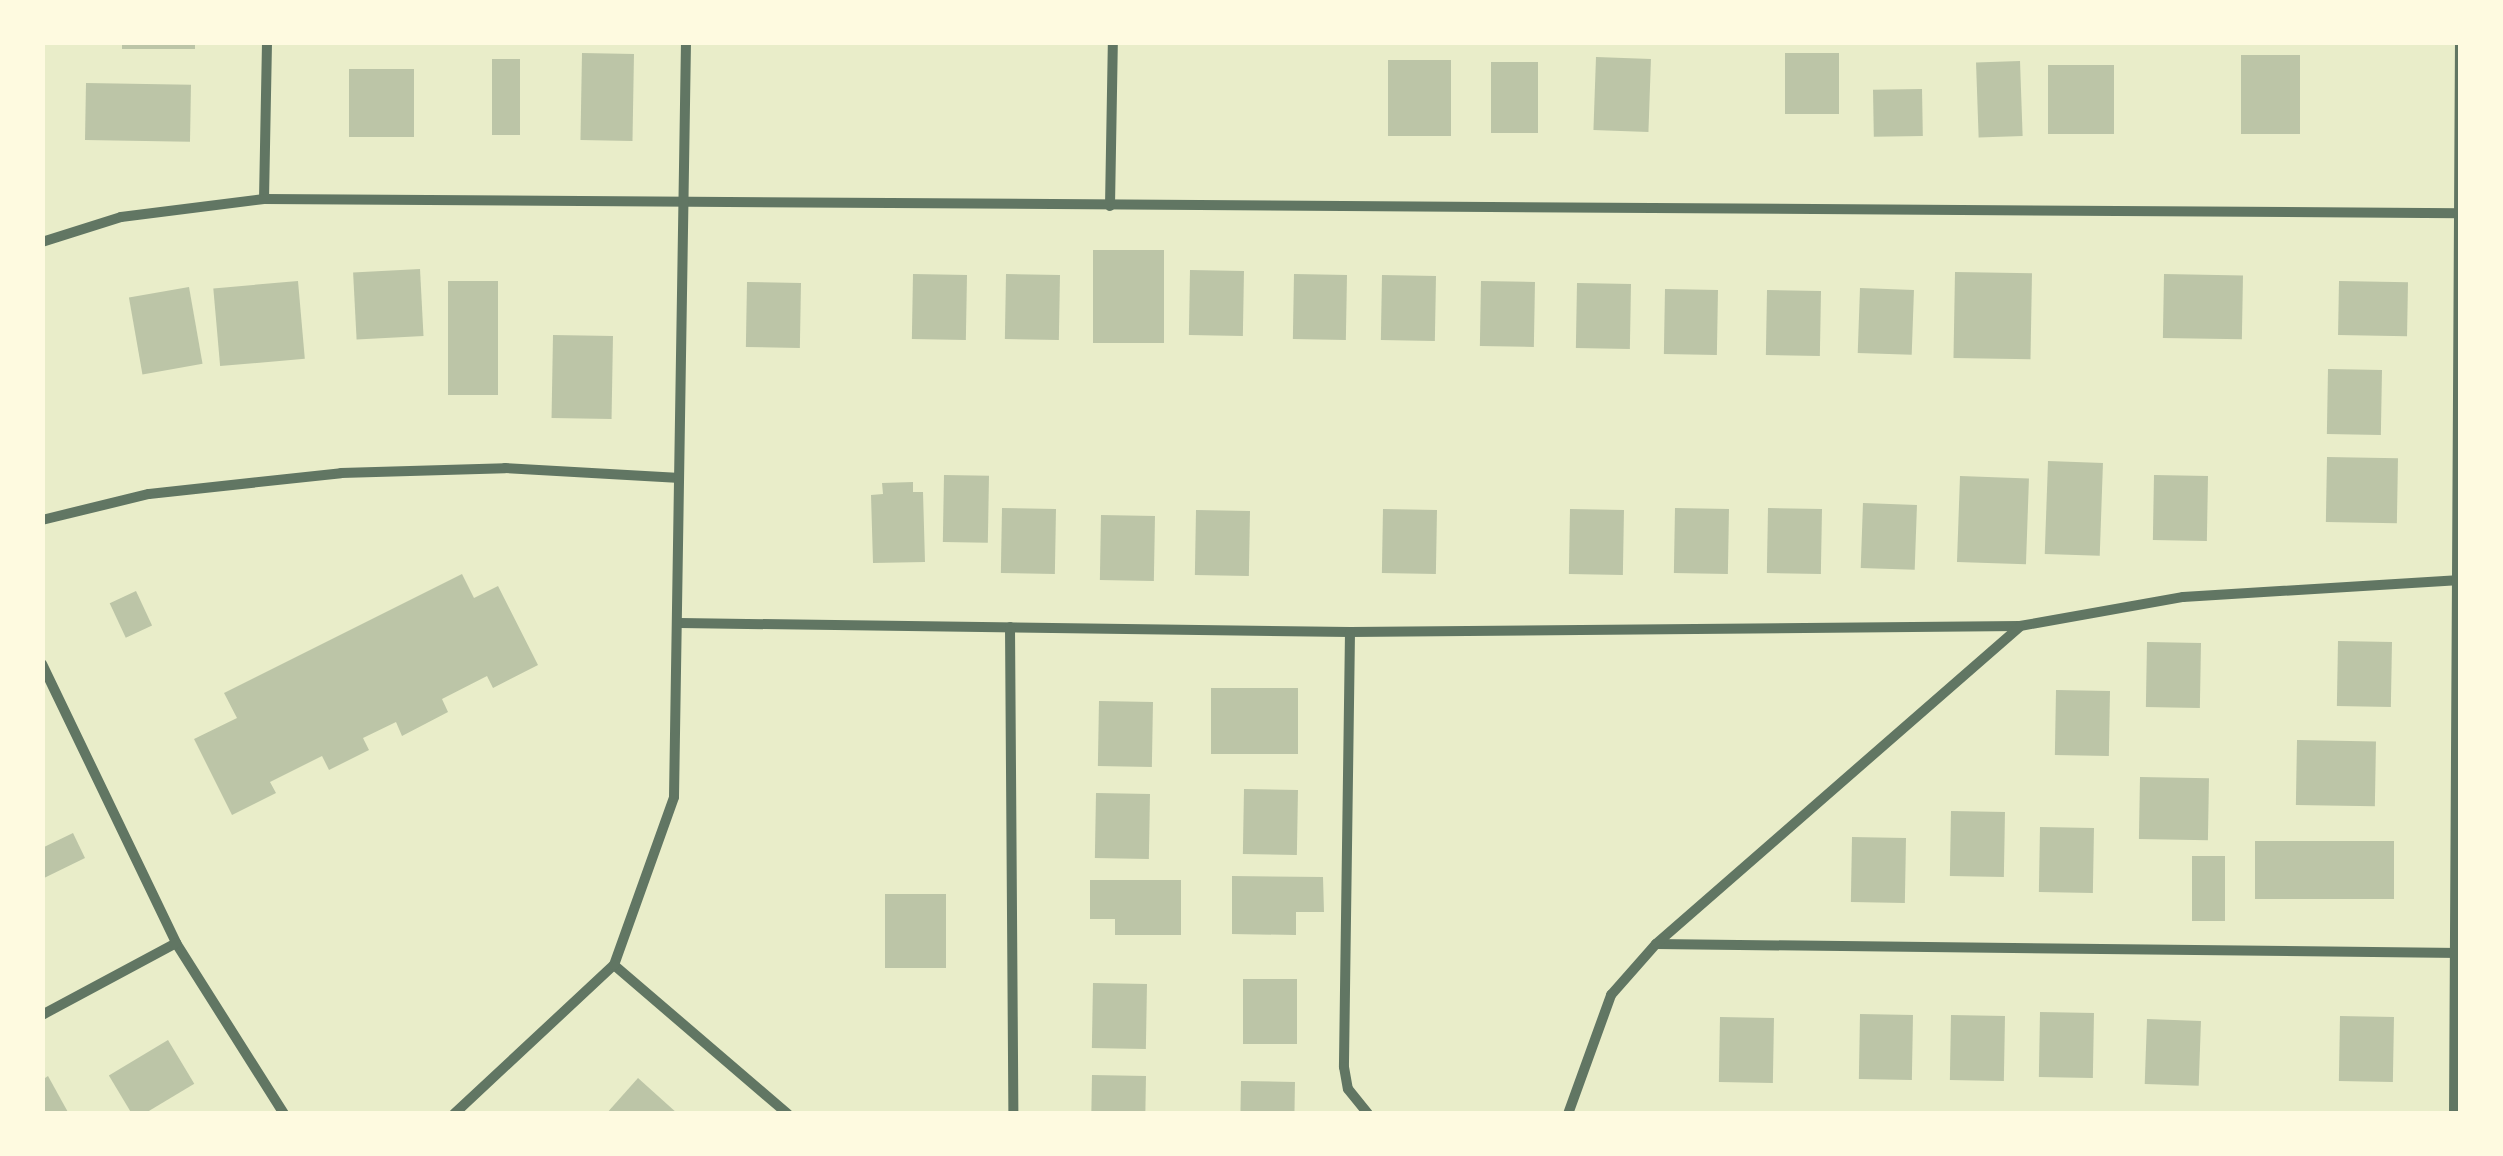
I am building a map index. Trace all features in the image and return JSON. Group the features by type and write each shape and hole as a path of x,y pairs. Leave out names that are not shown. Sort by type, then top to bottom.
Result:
{"street":[{"path":"264,200 266,42"},
{"path":"454,1114 614,965 674,796 680,623 676,478 686,206 686,42"},
{"path":"1110,206 1112,42"},
{"path":"2454,1114 2460,42"},
{"path":"42,242 121,218 264,200 686,206 2460,213"},
{"path":"42,520 150,494 341,473 505,468 676,478"},
{"path":"680,623 1350,632 2020,626 2183,597 2457,580"},
{"path":"1568,1114 1610,995 1656,944 2020,626"},
{"path":"1010,627 1013,1114"},
{"path":"1350,632 1344,1067 1348,1089 1368,1114"},
{"path":"42,664 176,943 284,1114"},
{"path":"42,1015 176,943"},
{"path":"1656,944 2457,953"},
{"path":"614,965 788,1114"}],"building":[{"path":"122,42 195,42 195,49 122,49"},
{"path":"582,53 634,54 632,141 580,140"},
{"path":"1785,53 1839,53 1839,114 1785,114"},
{"path":"2241,55 2300,55 2300,134 2241,134"},
{"path":"1596,57 1651,59 1648,132 1593,130"},
{"path":"492,59 520,59 520,135 492,135"},
{"path":"1388,60 1451,60 1451,136 1388,136"},
{"path":"2020,61 2023,136 1979,137 1976,63"},
{"path":"1491,62 1538,62 1538,133 1491,133"},
{"path":"2048,65 2114,65 2114,134 2048,134"},
{"path":"349,69 414,69 414,137 349,137"},
{"path":"86,83 191,85 190,142 85,140"},
{"path":"1922,89 1923,136 1874,137 1873,90"},
{"path":"1093,250 1164,250 1164,343 1093,343"},
{"path":"420,269 424,336 357,339 353,273"},
{"path":"1190,270 1244,271 1243,336 1189,335"},
{"path":"1955,272 2032,273 2030,359 1953,358"},
{"path":"913,274 967,275 966,340 912,339"},
{"path":"1006,274 1060,275 1059,340 1005,339"},
{"path":"1294,274 1347,275 1346,340 1293,339"},
{"path":"2164,274 2243,275 2242,339 2163,338"},
{"path":"1382,275 1436,276 1435,341 1381,340"},
{"path":"298,281 305,359 220,366 213,288"},
{"path":"448,281 498,281 498,395 448,395"},
{"path":"1481,281 1535,282 1534,347 1480,346"},
{"path":"2339,281 2408,282 2407,336 2338,335"},
{"path":"747,282 801,283 800,348 746,347"},
{"path":"1577,283 1631,284 1630,349 1576,348"},
{"path":"189,287 203,364 142,374 129,298"},
{"path":"1860,288 1914,290 1912,355 1858,353"},
{"path":"1665,289 1718,290 1717,355 1664,354"},
{"path":"1767,290 1821,291 1820,356 1766,355"},
{"path":"553,335 613,336 612,419 552,418"},
{"path":"2328,369 2382,370 2381,435 2327,434"},
{"path":"2327,457 2398,458 2397,523 2326,522"},
{"path":"2048,461 2103,463 2100,556 2045,554"},
{"path":"944,475 989,476 988,543 943,542"},
{"path":"2154,475 2208,476 2207,541 2153,540"},
{"path":"1960,476 2029,478 2026,564 1957,562"},
{"path":"913,482 913,492 923,492 925,562 873,563 871,495 883,494 882,483"},
{"path":"1863,503 1917,505 1915,570 1861,568"},
{"path":"1002,508 1056,509 1055,574 1001,573"},
{"path":"1675,508 1729,509 1728,574 1674,573"},
{"path":"1768,508 1822,509 1821,574 1767,573"},
{"path":"1383,509 1437,510 1436,574 1382,573"},
{"path":"1570,509 1624,510 1623,575 1569,574"},
{"path":"1196,510 1250,511 1249,576 1195,575"},
{"path":"1101,515 1155,516 1154,581 1100,580"},
{"path":"462,574 474,598 498,586 538,665 493,688 487,676 442,699 448,712 402,736 396,722 363,738 369,750 329,770 322,756 270,782 276,793 232,815 194,739 237,718 224,693"},
{"path":"136,591 152,625 126,638 110,603"},
{"path":"2338,641 2392,642 2391,707 2337,706"},
{"path":"2147,642 2201,643 2200,708 2146,707"},
{"path":"1211,688 1298,688 1298,754 1211,754"},
{"path":"2056,690 2110,691 2109,756 2055,755"},
{"path":"1099,701 1153,702 1152,767 1098,766"},
{"path":"2297,740 2376,741 2375,806 2296,805"},
{"path":"2140,777 2209,778 2208,840 2139,839"},
{"path":"1244,789 1298,790 1297,855 1243,854"},
{"path":"1096,793 1150,794 1149,859 1095,858"},
{"path":"1951,811 2005,812 2004,877 1950,876"},
{"path":"2040,827 2094,828 2093,893 2039,892"},
{"path":"73,833 85,858 42,879 42,848"},
{"path":"1852,837 1906,838 1905,903 1851,902"},
{"path":"2255,841 2394,841 2394,899 2255,899"},
{"path":"2192,856 2225,856 2225,921 2192,921"},
{"path":"1232,876 1323,877 1324,912 1296,912 1296,935 1232,934"},
{"path":"1090,880 1181,880 1181,935 1115,935 1115,919 1090,919"},
{"path":"885,894 946,894 946,968 885,968"},
{"path":"1243,979 1297,979 1297,1044 1243,1044"},
{"path":"1093,983 1147,984 1146,1049 1092,1048"},
{"path":"2040,1012 2094,1013 2093,1078 2039,1077"},
{"path":"1860,1014 1913,1015 1912,1080 1859,1079"},
{"path":"1951,1015 2005,1016 2004,1081 1950,1080"},
{"path":"2340,1016 2394,1017 2393,1082 2339,1081"},
{"path":"1720,1017 1774,1018 1773,1083 1719,1082"},
{"path":"2147,1019 2201,1021 2199,1086 2145,1084"},
{"path":"168,1040 194,1084 144,1114 132,1114 109,1076"},
{"path":"1092,1075 1146,1076 1145,1114 1091,1114"},
{"path":"48,1076 69,1114 42,1114 42,1080"},
{"path":"638,1078 678,1114 606,1114"},
{"path":"1241,1081 1295,1082 1294,1114 1240,1114"}]}
